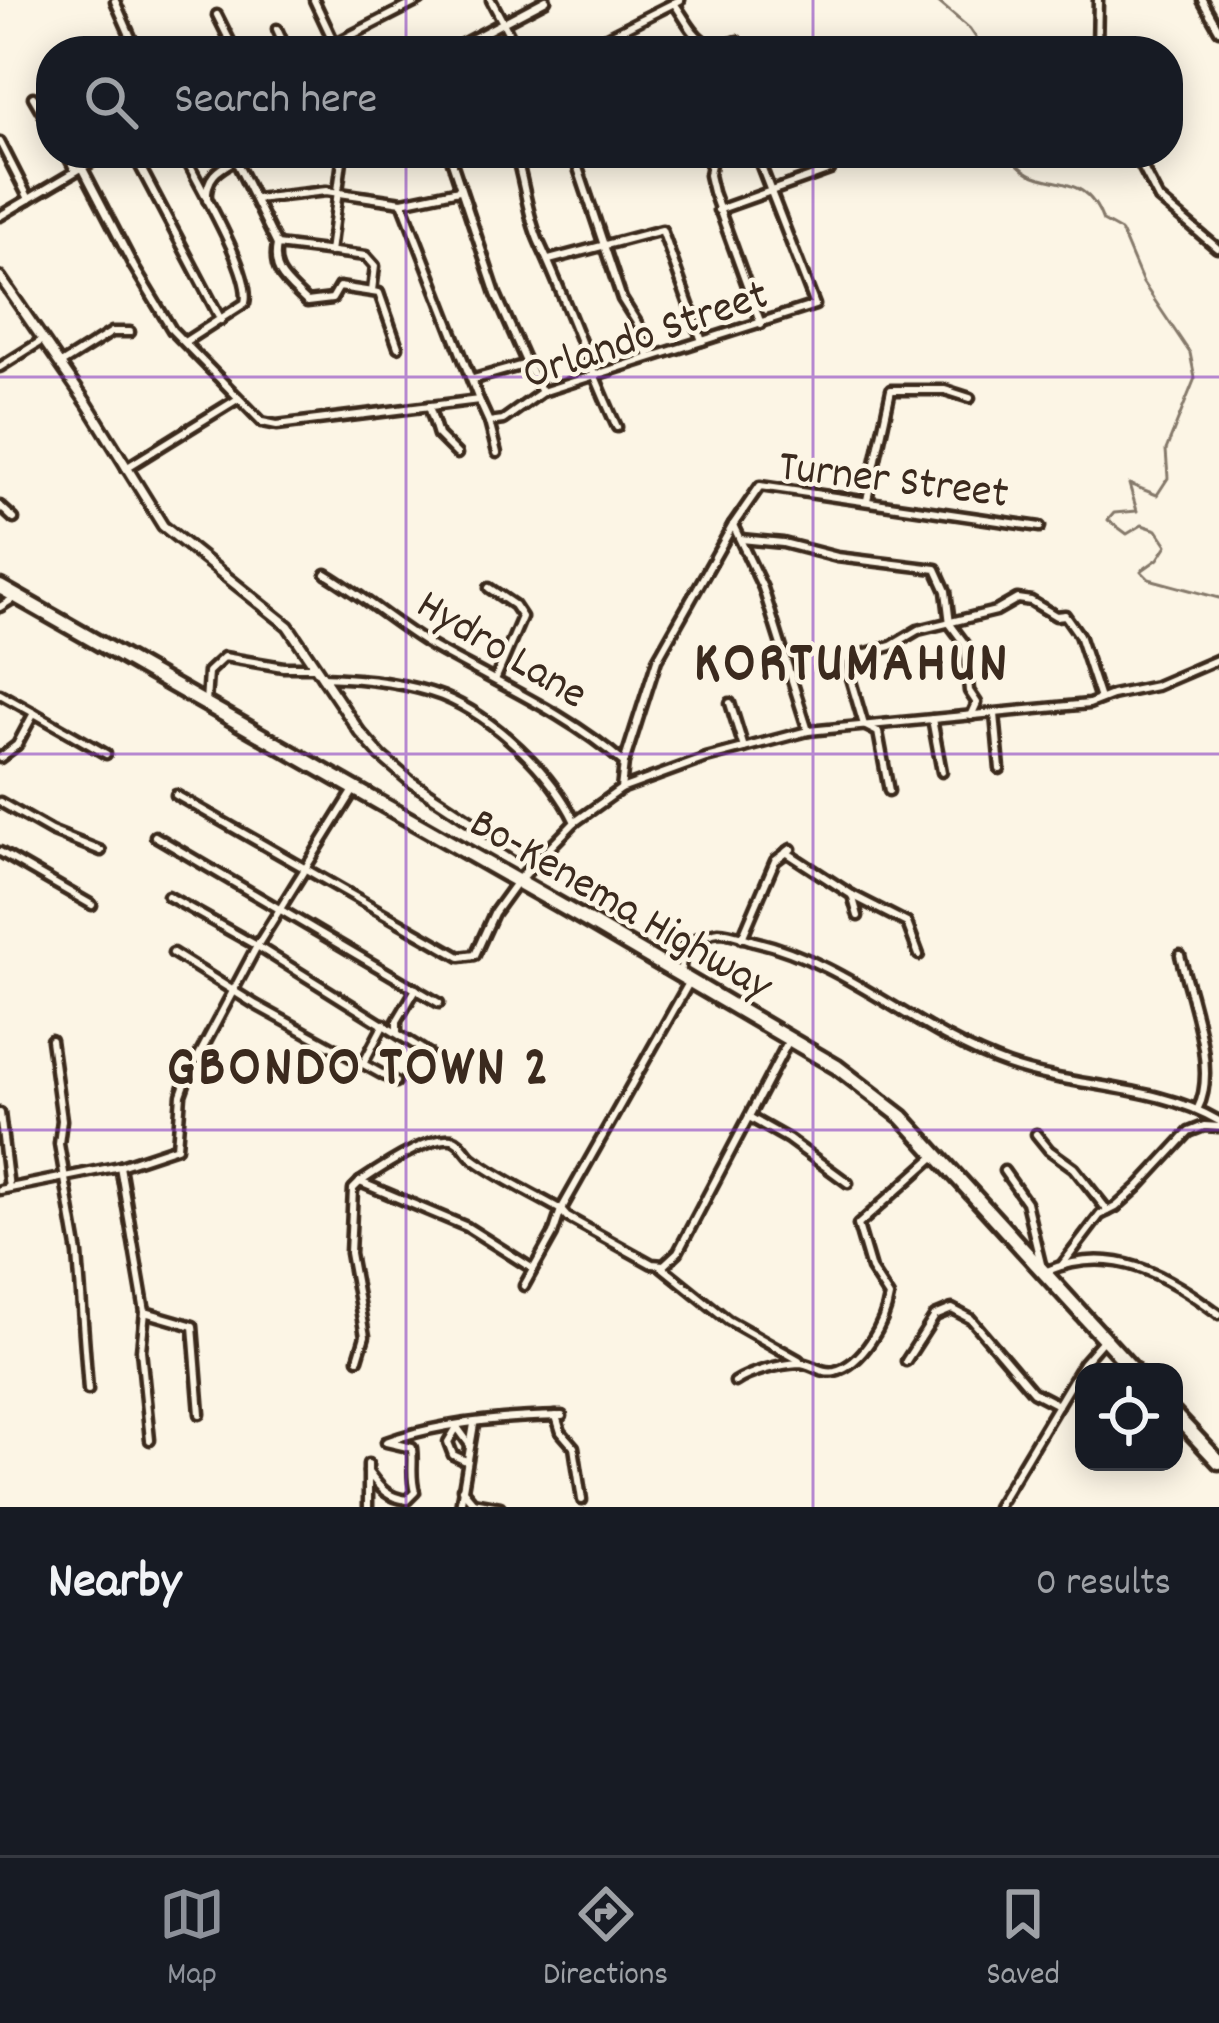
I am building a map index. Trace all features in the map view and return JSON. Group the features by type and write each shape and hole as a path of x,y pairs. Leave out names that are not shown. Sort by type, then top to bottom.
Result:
{"highway":[{"name":"Bo-Kenema Highway","path":"0,587 837,1067 902,1117 1127,1363"},
{"path":"1183,1424 1219,1462"}],"street":[{"path":"314,0 331,36"},
{"path":"356,36 421,0"},
{"path":"491,0 509,36"},
{"path":"476,36 546,0"},
{"path":"1097,36 1098,0"},
{"path":"1202,0 1219,30"},
{"path":"115,2 130,36"},
{"path":"609,36 677,2 698,36"},
{"path":"217,15 228,36"},
{"path":"277,29 280,36"},
{"path":"33,97 36,102"},
{"path":"0,142 29,199"},
{"path":"0,216 79,168 163,317 236,400 126,468"},
{"path":"141,168 220,320"},
{"path":"186,341 245,303 248,291 190,168"},
{"path":"207,202 208,178 220,168"},
{"path":"240,168 277,245 273,261 278,273 307,302 332,298 339,287 381,296 398,346"},
{"path":"330,252 342,168"},
{"path":"453,168 496,294 542,392"},
{"path":"519,168 539,244 550,260 552,277 589,353 593,375 617,427"},
{"path":"578,168 622,299 639,326 649,357"},
{"path":"711,168 718,210 760,324"},
{"path":"761,168 770,192"},
{"path":"718,210 829,168"},
{"path":"1143,168 1159,199 1217,248"},
{"path":"256,199 326,191 402,202 460,190"},
{"name":"Orlando Street","path":"236,400 262,422 278,424 479,400 489,422 502,420 542,392 812,308 815,299 770,192"},
{"path":"402,202 479,400"},
{"path":"550,260 662,230 702,341"},
{"path":"277,245 371,259 375,266 372,291"},
{"path":"0,277 163,526 288,626 359,731 395,768 535,863"},
{"path":"61,364 112,332 130,332"},
{"path":"0,367 44,339"},
{"path":"474,379 527,364"},
{"path":"866,500 891,391 945,390 970,398"},
{"path":"429,406 438,435 457,454"},
{"path":"489,422 497,453"},
{"name":"Turner Street","path":"624,763 657,660 733,524 760,486 1040,527"},
{"path":"0,506 14,519"},
{"path":"733,524 793,674 808,731"},
{"path":"741,539 936,569 946,591 950,624 965,644 969,691 977,703 970,717"},
{"name":"Hydro Lane","path":"326,574 419,639 538,703 624,763"},
{"path":"489,588 514,605 522,617 494,680"},
{"path":"0,607 16,597"},
{"path":"889,791 878,732 864,724 848,671 860,655 891,646 939,622 950,624 996,611 1017,599 1031,601 1056,616 1066,615 1078,635 1100,699"},
{"path":"206,704 208,672 224,657 316,667"},
{"path":"176,794 432,943 468,958 475,955 494,914 518,881 575,822 621,789 656,774 808,731 1053,710 1156,686 1219,659"},
{"path":"322,677 397,684 444,697 500,734 545,776 575,822"},
{"path":"0,694 106,754"},
{"path":"730,703 744,748"},
{"path":"1,756 17,746 34,713"},
{"path":"995,715 1000,769"},
{"path":"932,719 942,772"},
{"path":"621,789 624,763"},
{"path":"0,1113 5,1189 120,1166 177,1147 187,1078 257,946 354,790"},
{"path":"0,802 51,831 101,851"},
{"path":"155,836 439,1003"},
{"path":"742,938 776,861 789,851 852,895 907,923 919,955"},
{"path":"0,852 92,905"},
{"path":"852,895 858,916"},
{"path":"168,896 428,1053"},
{"path":"524,1286 685,978 684,944 718,932 829,967 1004,1064 1058,1081 1166,1098 1198,1108 1219,1124"},
{"path":"173,953 396,1082"},
{"path":"1180,955 1204,1053 1207,1092 1198,1108"},
{"path":"397,1033 401,1010 416,988"},
{"path":"363,1064 384,1024"},
{"path":"659,1265 669,1263 678,1252 790,1038"},
{"path":"51,1040 78,1254 88,1390"},
{"path":"749,1117 848,1183"},
{"path":"1063,1265 1100,1215 1138,1187 1189,1132 1219,1124"},
{"path":"1036,1134 1074,1168 1108,1211"},
{"path":"358,1359 365,1336 350,1253 353,1189 385,1165 437,1140 459,1142 470,1156 602,1237 659,1265 728,1320 822,1371 841,1370 874,1336 889,1297 871,1269 858,1225 936,1154"},
{"path":"120,1166 145,1312 141,1350 150,1440"},
{"path":"1004,1171 1026,1202 1043,1273 1063,1265 1143,1266 1179,1284 1219,1314"},
{"path":"360,1182 467,1227 534,1270"},
{"path":"906,1361 935,1316 952,1310 971,1319 1033,1391 1058,1405"},
{"path":"145,1312 193,1326 200,1414"},
{"path":"997,1507 1086,1358 1104,1339"},
{"path":"735,1382 802,1362"},
{"path":"368,1507 368,1468 392,1498 407,1500 415,1492 410,1473 412,1448 386,1442 408,1433 508,1417 559,1416 561,1432 574,1447 582,1500"},
{"path":"460,1507 474,1424"},
{"path":"457,1426 470,1445"},
{"path":"457,1426 448,1442 453,1455 467,1462"},
{"path":"462,1489 474,1504 500,1507"}],"waterway":[{"path":"936,0 975,36"},
{"path":"1022,168 1083,192 1103,221 1121,231 1143,283 1190,353 1195,378 1166,450 1168,478 1157,495 1129,484 1137,511 1114,513 1108,520 1127,534 1142,525 1157,530 1167,545 1141,571 1149,579 1219,598"}],"district":[{"name":"KORTUMAHUN","path":"852,659"},
{"name":"GBONDO TOWN 2","path":"359,1063"}]}
